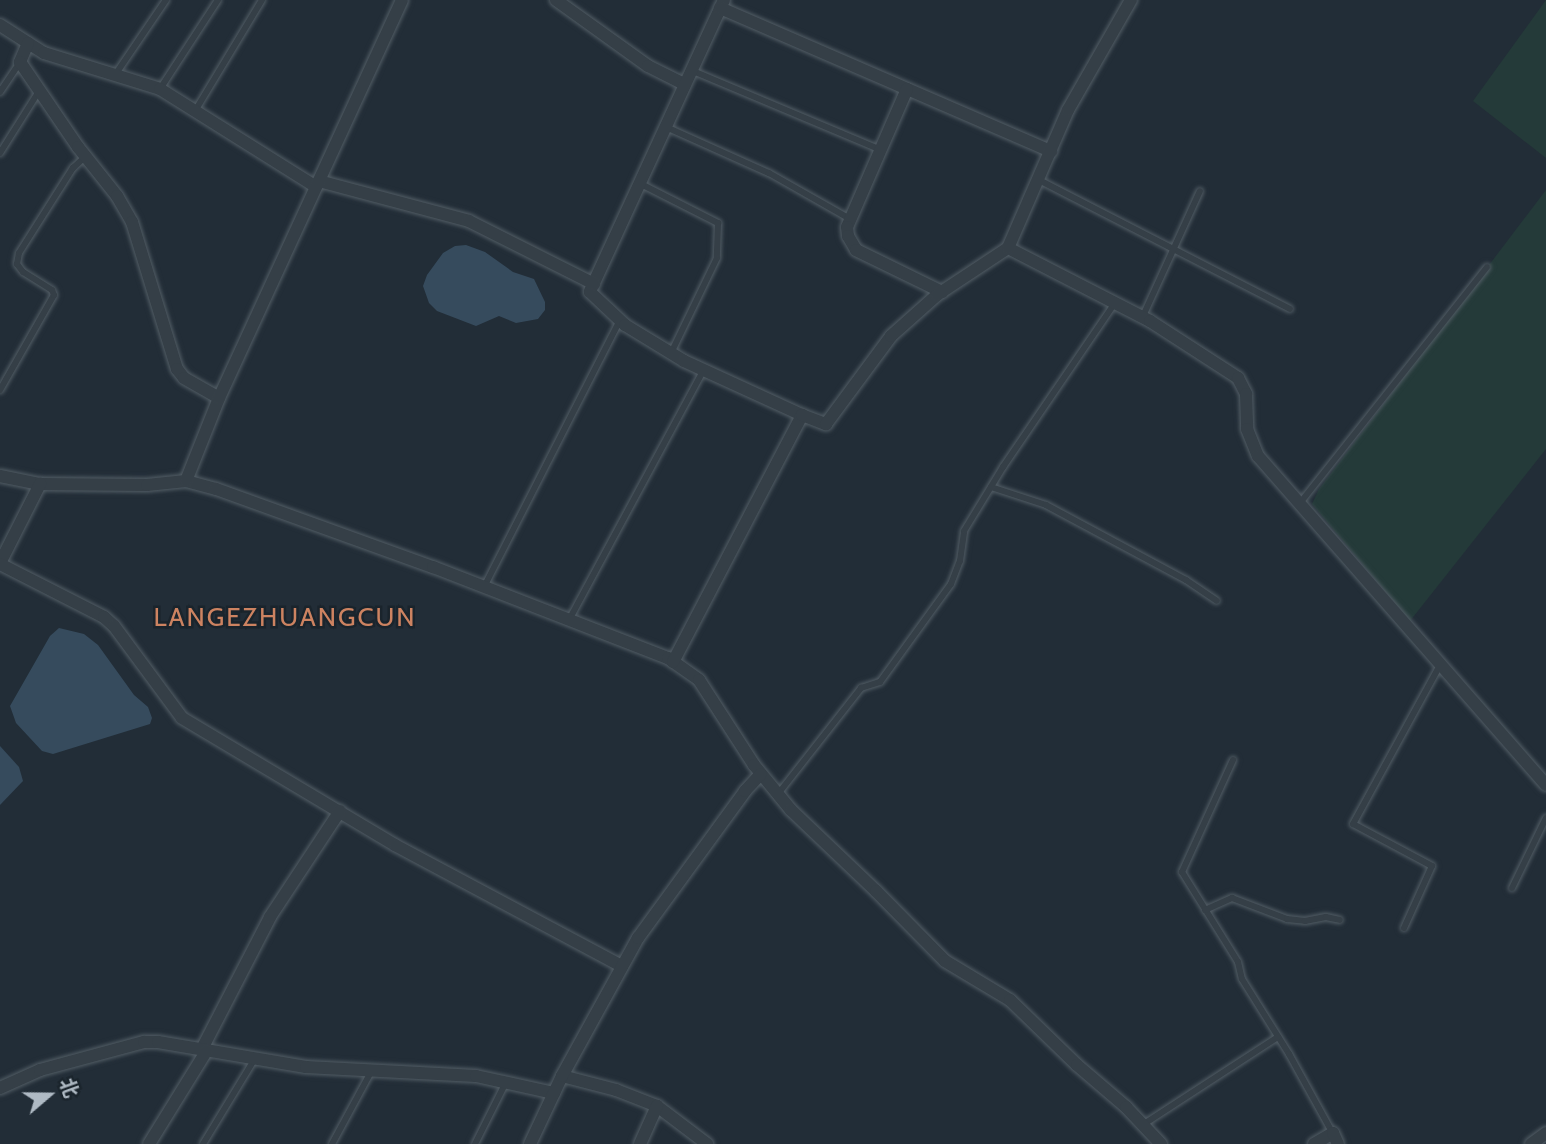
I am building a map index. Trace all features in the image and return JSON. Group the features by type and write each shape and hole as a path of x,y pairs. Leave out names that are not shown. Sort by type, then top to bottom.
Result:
{"street":[{"path":"186,481 219,398 402,0"},
{"path":"556,0 648,66 684,84"},
{"path":"1051,151 907,89 720,3 590,292 620,320 671,353 826,424 891,337 942,292 1008,248 1083,80 1131,0"},
{"path":"0,25 44,53 160,89 318,184 469,221 594,284"},
{"path":"28,43 20,62 85,157 117,196 132,222 177,369 184,378 219,398"},
{"path":"907,89 851,219 848,236 856,250 942,292"},
{"path":"1008,248 1143,317 1238,378 1246,394 1247,429 1254,448 1299,504 1546,785"},
{"path":"673,662 802,415"},
{"path":"0,476 40,484 147,485 186,481 216,489 484,587 673,662 699,680 761,774 778,794 945,961 1010,1000 1144,1124 1161,1144"},
{"path":"40,484 0,563 104,617 114,626 182,718 396,845 622,966"},
{"path":"530,1144 562,1076 638,938 745,790 761,774"},
{"path":"149,1144 204,1049 270,918 340,811"},
{"path":"0,1088 40,1070 144,1042 204,1049 306,1067 476,1076 554,1093"},
{"path":"562,1076 616,1090 657,1106 707,1144"},
{"path":"640,1144 657,1106"},
{"path":"1531,1144 1546,1133"},
{"path":"1314,1144 1336,1138"}],"lane":[{"path":"115,75 166,0"},
{"path":"160,89 218,0"},
{"path":"195,111 262,0"},
{"path":"0,92 20,62"},
{"path":"691,70 881,150"},
{"path":"0,153 39,91"},
{"path":"664,126 769,173 851,219"},
{"path":"0,390 54,295 52,290 23,272 18,264 19,254 74,168 85,157"},
{"path":"1039,180 1290,309"},
{"path":"639,183 719,223 717,258 671,353"},
{"path":"1143,317 1200,191"},
{"path":"1299,504 1487,267"},
{"path":"778,794 861,688 880,682 951,584 960,561 964,531 1115,303"},
{"path":"484,587 620,320"},
{"path":"569,620 704,369"},
{"path":"991,487 1046,505 1186,580 1217,601"},
{"path":"1404,929 1432,866 1353,824 1440,665"},
{"path":"1233,760 1181,868 1238,962 1242,979 1279,1037 1336,1138"},
{"path":"1512,888 1546,818"},
{"path":"1205,910 1232,898 1287,919 1304,921 1326,917 1340,920"},
{"path":"1144,1124 1279,1037"},
{"path":"203,1144 255,1058"},
{"path":"332,1144 372,1070"},
{"path":"475,1144 506,1083"}],"green space":[{"path":"1546,0 1546,158 1473,101"},
{"path":"1546,190 1546,449 1410,621 1312,504 1319,489"}],"water":[{"path":"466,245 485,252 513,272 534,279 545,302 545,310 538,319 516,323 499,316 476,326 437,311 429,303 423,286 427,275 443,253 455,246"},
{"path":"59,628 84,634 98,645 134,695 148,707 152,718 150,724 53,754 42,751 16,723 10,706 50,636"},
{"path":"0,746 19,767 23,781 0,805"}],"district":[{"name":"LANGEZHUANGCUN","path":"285,618"}]}
